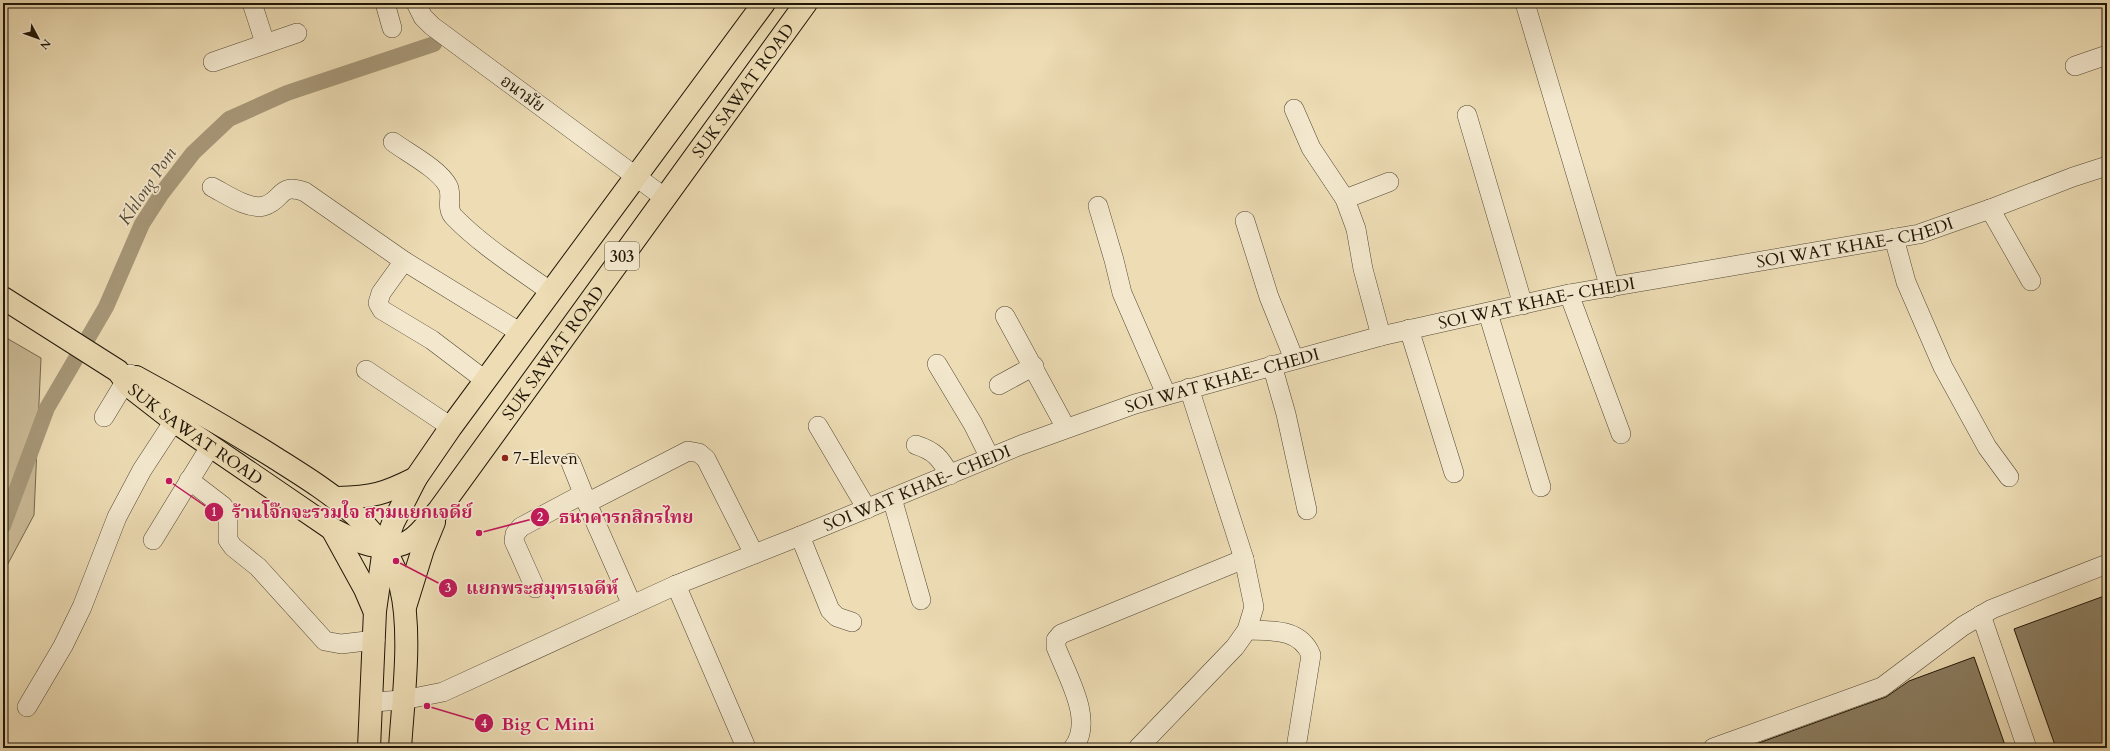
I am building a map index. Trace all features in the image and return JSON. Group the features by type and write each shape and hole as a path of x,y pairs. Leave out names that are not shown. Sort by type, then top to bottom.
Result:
{"main road":[{"name":"SUK SAWAT ROAD","path":"365,746 372,702 375,611 384,548 393,523 416,478 486,380 764,3"},
{"name":"SUK SAWAT ROAD","path":"128,378 174,420 218,452 332,529 354,541 384,548 400,546 410,541 439,510 806,3"},
{"name":"SUK SAWAT ROAD","path":"3,298 96,356 128,378 239,435 337,498 363,523 384,548 395,569 401,589 404,611 403,700 400,748"},
{"path":"218,452 239,435"},
{"path":"337,498 374,496 394,489 416,478"},
{"path":"404,611 423,549 439,510"},
{"path":"332,529 365,589 375,611"}],"street":[{"path":"252,3 265,43"},
{"name":"อนามัย","path":"416,3 423,17 432,26 665,198"},
{"path":"1525,3 1610,288"},
{"path":"388,4 392,28"},
{"path":"213,62 297,33"},
{"path":"2075,66 2107,55"},
{"path":"1294,110 1311,148 1345,199 1356,229 1364,269 1381,336"},
{"path":"1467,115 1523,305"},
{"path":"393,142 432,169 447,185 451,194 449,207 452,216 551,292"},
{"name":"SOI WAT KHAE- CHEDI","path":"372,702 403,700 443,692 676,585 1066,428 1166,394 1409,329 1488,313 1569,294 1919,234 2073,177 2107,166"},
{"path":"1345,199 1389,182"},
{"path":"212,186 250,205 264,206 273,201 282,191 294,188 305,192 404,261 521,334"},
{"path":"1098,206 1122,293 1166,394"},
{"path":"1990,209 2031,281"},
{"path":"1245,221 1264,284 1294,359"},
{"path":"1894,238 1906,282 1943,367 1987,447 2010,477"},
{"path":"404,261 381,293 378,303 382,310 432,340 486,380"},
{"path":"1569,294 1620,434"},
{"path":"1488,313 1540,487"},
{"path":"1005,316 1034,366 1066,428"},
{"path":"1409,329 1454,473"},
{"path":"936,364 973,424 990,458"},
{"path":"1272,365 1286,414 1307,510"},
{"path":"999,385 1034,366"},
{"path":"366,370 452,427"},
{"path":"104,417 128,378"},
{"path":"1138,748 1235,647 1247,630 1254,607 1244,559 1189,388"},
{"path":"27,706 63,646 82,607 117,517 142,470 174,420"},
{"path":"818,426 867,509"},
{"path":"916,445 930,449 941,459 950,475"},
{"path":"535,588 514,541 515,534 521,527 688,451 699,453 706,459 754,554"},
{"path":"153,540 189,480 218,452"},
{"path":"571,463 632,605"},
{"path":"189,480 223,506 228,514 228,540 233,547 258,567 325,641 341,644 375,640"},
{"path":"892,498 921,600"},
{"path":"800,536 830,610 837,618 852,622"},
{"path":"1074,748 1079,742 1082,730 1082,713 1056,647 1056,640 1061,634 1244,559"},
{"path":"1713,748 1882,687 1963,626 1981,615 1992,609 2107,564"},
{"path":"676,585 745,745"},
{"path":"1981,615 2027,748"},
{"path":"1247,630 1276,631 1299,638 1307,644 1311,655 1296,748"}],"shaded area":[{"path":"3,336 41,358 34,515 3,573"}],"building":[{"path":"2107,595 2107,748 2056,748 2014,629"},
{"path":"1974,657 2006,748 1745,748 1886,697 1909,681"}],"waterway":[{"name":"Khlong Pom","path":"3,526 47,408 106,307 142,224 162,193 193,153 229,119 287,93 434,44"}],"place":[{"name":"7-Eleven","path":"505,458"},
{"name":"ร้านโจ๊กจะรวมใจ สามแยกเจดีย์","path":"169,481"},
{"name":"ธนาคารกสิกรไทย","path":"479,533"},
{"name":"แยกพระสมุทรเจดีห์","path":"396,561"},
{"name":"Big C Mini","path":"427,706"}]}
